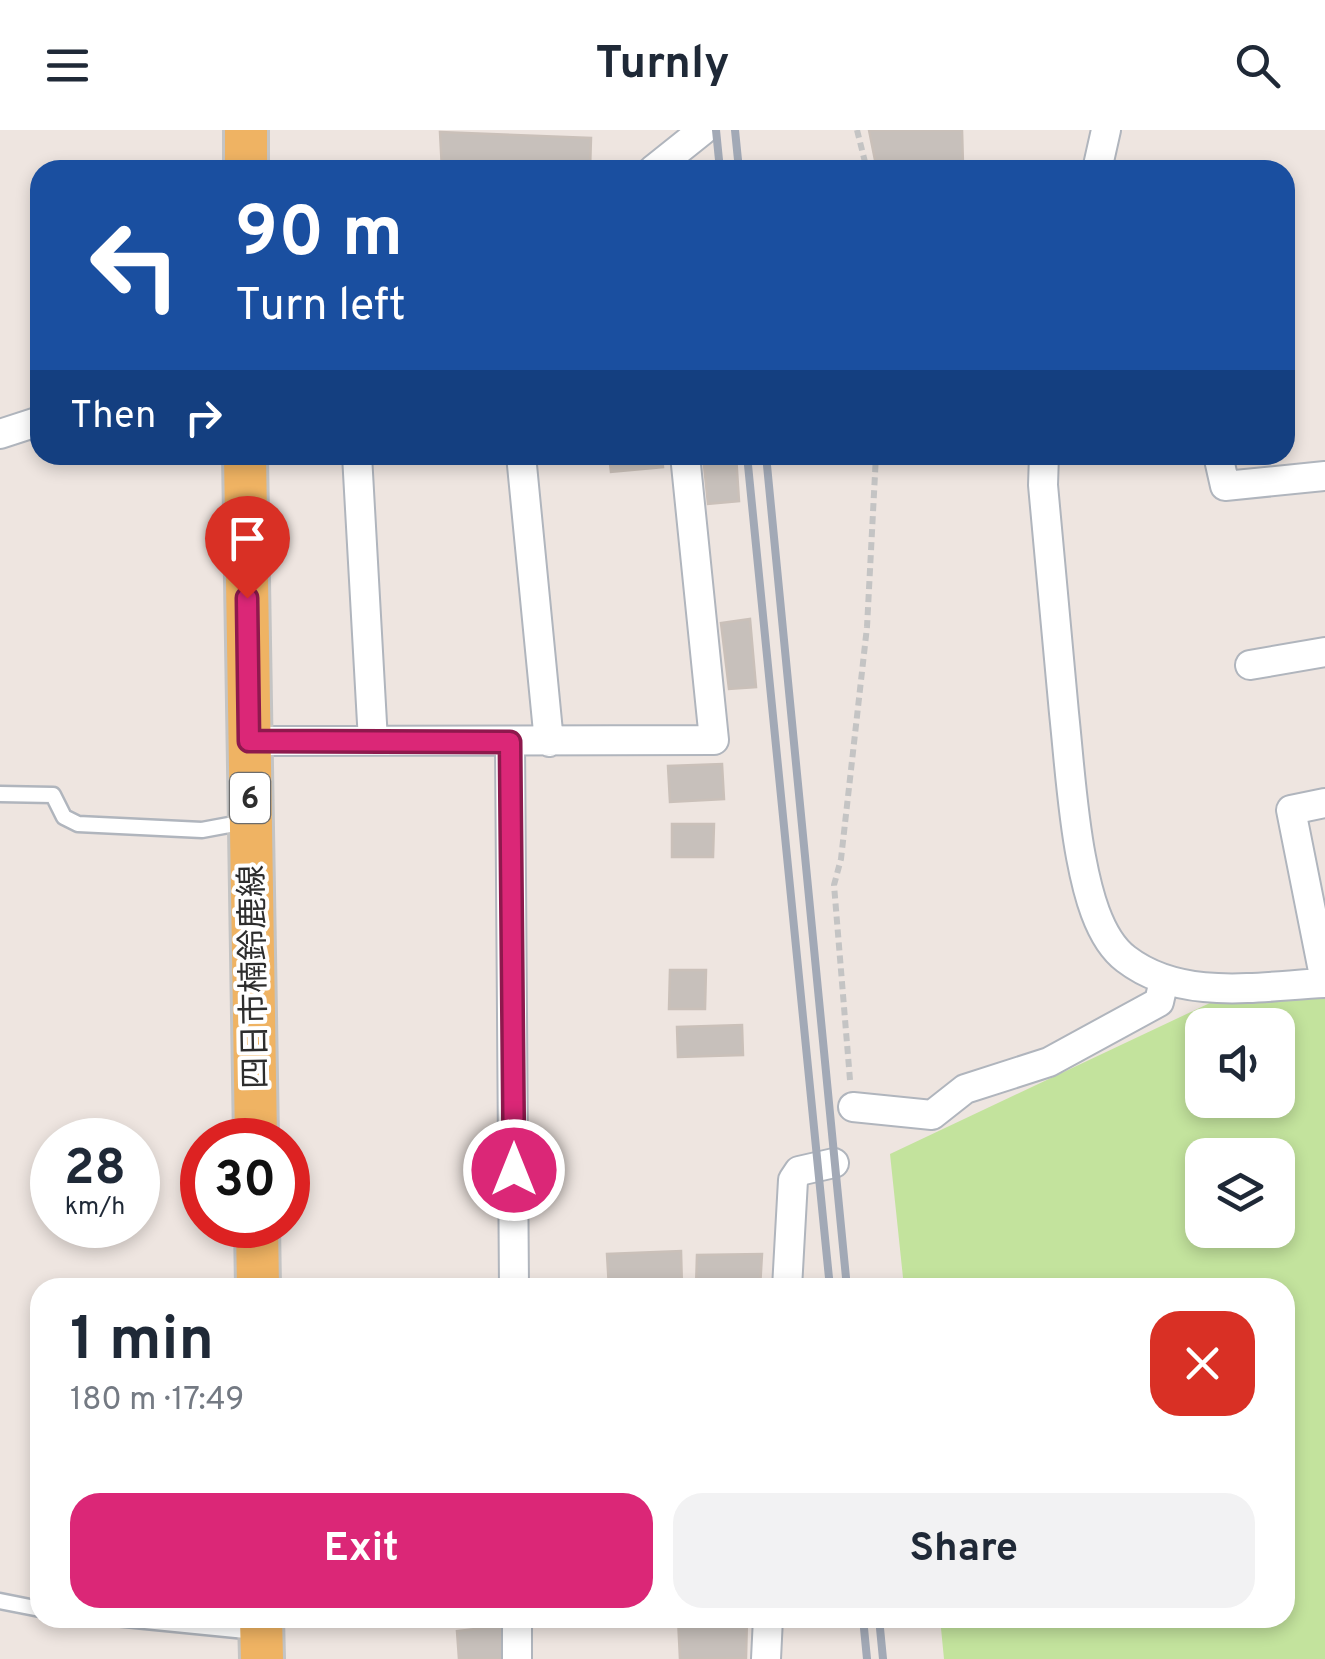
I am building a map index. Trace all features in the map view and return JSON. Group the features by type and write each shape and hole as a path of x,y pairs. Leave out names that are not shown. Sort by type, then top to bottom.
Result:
{"main road":[{"path":"246,130 246,160"},
{"name":"四日市楠鈴鹿線","path":"245,465 256,1118"},
{"path":"258,1248 258,1278"}],"street":[{"path":"666,160 703,130"},
{"path":"1100,160 1106,130"},
{"path":"0,434 30,424"},
{"path":"358,465 373,741"},
{"path":"522,465 549,742"},
{"path":"249,741 714,740 685,465"},
{"path":"1044,465 1080,856 1100,924 1124,958 1164,980 1190,986 1231,988 1325,982 1291,810 1325,803"},
{"path":"1220,465 1225,486 1325,476"},
{"path":"1250,665 1325,652"},
{"path":"510,742 514,1278"},
{"path":"852,1107 932,1115 965,1090 1048,1062 1159,1002 1164,980"},
{"path":"788,1278 793,1180 800,1171 834,1162"},
{"path":"517,1628 517,1659"},
{"path":"766,1659 768,1628"}],"lane":[{"path":"0,794 53,795 64,816 78,824 202,830 250,822"},
{"path":"0,1601 30,1606"},
{"path":"196,1628 261,1636"}],"path":[{"path":"857,130 864,160"},
{"path":"852,1107 834,886 867,627 875,465"}],"green space":[{"path":"1325,998 1325,1659 944,1659 941,1628 1295,1628 1295,1278 903,1278 890,1154 1185,1015 1185,1118 1295,1118 1295,1008 1199,1008 1212,1002"}],"building":[{"path":"869,130 962,130 963,160 875,160"},
{"path":"440,132 591,138 590,160 441,160"},
{"path":"610,465 663,465 663,467 611,472"},
{"path":"704,465 737,465 739,501 708,504"},
{"path":"750,619 756,687 729,689 721,623"},
{"path":"722,764 724,799 670,802 668,766"},
{"path":"672,824 714,824 713,857 672,857"},
{"path":"670,970 706,970 705,1009 669,1009"},
{"path":"742,1025 743,1055 678,1057 677,1027"},
{"path":"681,1251 682,1278 608,1278 607,1254"},
{"path":"762,1254 761,1278 696,1278 697,1255"},
{"path":"509,1628 511,1659 459,1659 457,1631"},
{"path":"678,1628 747,1628 746,1658 680,1659"}],"railway":[{"path":"716,130 719,160"},
{"path":"735,130 738,160"},
{"path":"748,465 829,1278"},
{"path":"767,465 846,1278"},
{"path":"864,1628 867,1659"},
{"path":"880,1628 883,1659"}],"route":[{"path":"247,598 249,741 510,742 514,1170"}]}
